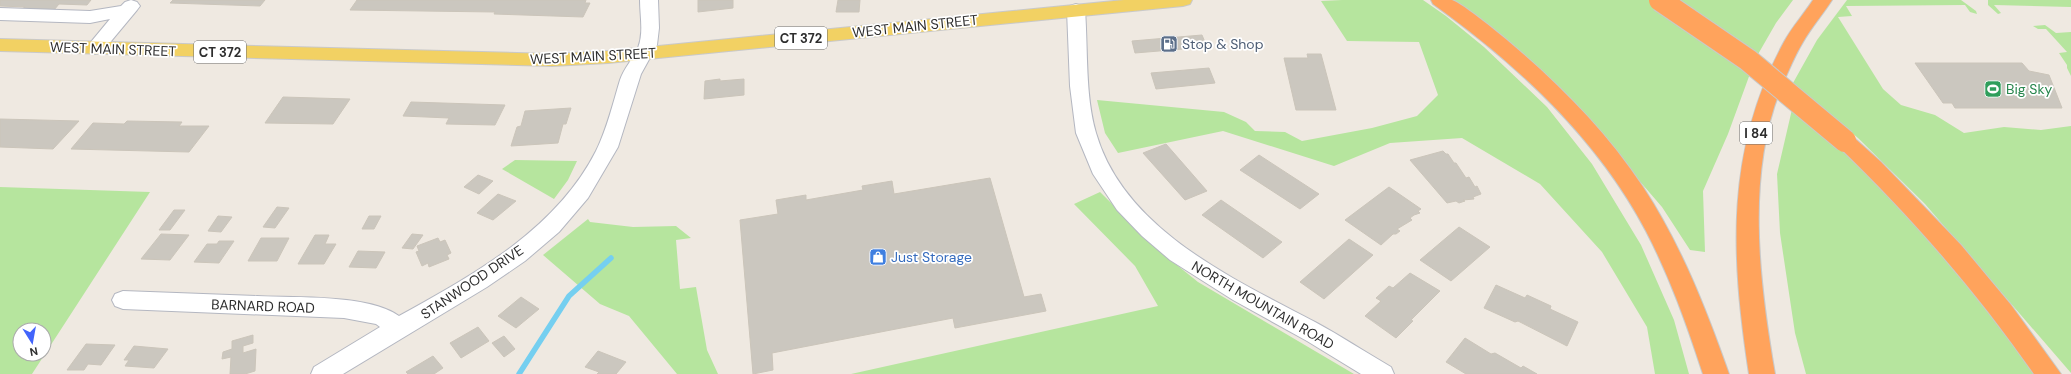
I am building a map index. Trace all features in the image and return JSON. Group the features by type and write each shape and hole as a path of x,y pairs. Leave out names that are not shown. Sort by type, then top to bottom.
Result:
{"highway":[{"path":"1660,0 1748,60 1845,141 1897,190 1939,236 1991,298 2048,374"},
{"name":"I 84","path":"1762,374 1749,276 1749,194 1751,164 1758,125 1769,92 1799,32 1823,0"},
{"path":"1448,6 1501,46 1552,92 1591,135 1629,183 1656,227 1676,268 1694,311 1716,374"}],"main road":[{"name":"WEST MAIN STREET","path":"0,45 511,60 584,59 1183,0"}],"street":[{"path":"645,54 650,34 649,0"},
{"path":"0,14 90,17 132,5"},
{"path":"95,48 132,5"},
{"name":"NORTH MOUNTAIN ROAD","path":"1076,10 1082,114 1087,138 1106,179 1121,200 1160,240 1217,281 1307,330 1382,374"},
{"name":"STANWOOD DRIVE","path":"323,374 459,294 535,240 585,187 604,154 633,71 645,54"},
{"name":"BARNARD ROAD","path":"123,300 344,309 382,316 400,329"}],"green space":[{"path":"1423,0 1446,16 1484,47 1547,107 1592,164 1641,245 1674,320 1689,374 1655,374 1647,327 1602,252 1540,184 1462,138 1390,143 1334,166 1223,131 1118,153 1105,133 1097,100 1224,112 1246,122 1255,131 1285,132 1302,141 1372,128 1417,116 1438,95 1419,42 1347,41 1321,1"},
{"path":"1450,0 1649,0 1701,33 1751,71 1728,134 1703,191 1705,252 1690,250 1662,207 1611,148"},
{"path":"1675,0 1793,0 1776,23 1757,56"},
{"path":"1847,0 1961,0 1976,11 1977,14 1970,12 1965,5 1846,6 1852,16 1838,17 1883,89 1901,105 1935,115 1964,133 2004,127 2041,130 2071,126 2071,373 1925,204 1858,138 1793,83 1817,40"},
{"path":"1988,0 2071,0 2071,7 1994,5 2001,13 1998,14 1988,5"},
{"path":"2045,25 2056,33 2071,32 2071,76 2067,65 2059,53 2067,52 2046,29 2038,29 2033,26"},
{"path":"1793,105 1890,195 1935,243 1985,304 2038,374 1806,374 1795,333 1780,233 1777,174"},
{"path":"515,160 577,161 568,180 554,199 502,169"},
{"path":"0,187 150,192 52,343 52,322 12,322 12,362 40,362 32,374 0,374"},
{"path":"1100,192 1162,253 1198,282 1354,374 851,374 1158,306 1135,266 1074,204"},
{"path":"588,219 590,222 633,227 676,226 691,238 676,240 680,289 696,287 707,350 718,374 677,374 629,316 600,304 543,255"}],"building":[{"path":"0,0 91,0 87,5 59,4 54,10 22,9 25,7 0,6"},
{"path":"173,0 265,0 260,6 170,3"},
{"path":"357,0 586,0 585,3 590,3 583,17 494,14 495,12 350,10"},
{"path":"698,0 733,0 733,8 698,12"},
{"path":"838,0 860,0 859,12 836,12"},
{"name":"Stop & Shop","path":"1202,35 1207,47 1135,53 1132,41"},
{"path":"1307,54 1321,54 1336,110 1296,110 1284,58 1308,58"},
{"name":"Big Sky","path":"1915,63 2022,63 2029,71 2049,75 2062,108 1955,108 1952,103 1943,103"},
{"path":"1209,68 1215,83 1156,89 1151,73"},
{"path":"720,79 720,81 744,79 744,95 704,99 705,81"},
{"path":"283,97 350,99 333,124 265,123"},
{"path":"411,102 505,105 495,125 446,124 449,118 403,116"},
{"path":"571,108 566,124 563,124 558,143 511,146 517,127 521,126 525,111"},
{"path":"0,119 79,121 53,149 0,147"},
{"path":"127,121 182,122 179,126 209,126 189,152 71,149 93,123 124,124"},
{"path":"1166,144 1207,191 1185,200 1143,153"},
{"path":"1443,151 1448,154 1454,163 1456,163 1466,178 1469,177 1475,187 1477,186 1481,194 1473,197 1474,199 1463,200 1465,201 1459,203 1456,201 1447,203 1410,160"},
{"path":"1259,155 1319,194 1300,209 1240,170"},
{"path":"478,175 493,181 479,194 464,187"},
{"name":"Just Storage","path":"990,178 1024,297 1041,294 1046,311 955,328 953,318 772,353 773,370 753,374 740,220 778,214 776,200 806,195 806,200 863,190 862,186 892,181 894,194"},
{"path":"1389,187 1421,209 1418,211 1420,213 1410,218 1412,220 1397,229 1400,231 1393,234 1381,245 1345,220"},
{"path":"498,194 516,201 493,220 477,213"},
{"path":"1221,200 1282,242 1263,258 1202,215"},
{"path":"277,207 289,208 275,228 263,227"},
{"path":"174,210 185,210 170,230 159,230"},
{"path":"218,216 232,217 221,232 208,231"},
{"path":"369,216 381,216 374,229 362,229"},
{"path":"1459,227 1490,247 1451,281 1420,260"},
{"path":"161,234 189,235 170,260 141,259"},
{"path":"412,234 423,235 413,249 402,248"},
{"path":"315,235 329,235 325,244 336,244 324,264 298,264"},
{"path":"261,238 289,238 277,261 248,261"},
{"path":"438,238 440,242 445,240 451,253 447,255 449,259 429,267 428,263 422,266 416,252 419,251 417,246"},
{"path":"1349,239 1373,255 1324,299 1300,282"},
{"path":"219,241 234,241 219,263 194,262 207,244 217,244"},
{"path":"358,251 385,252 376,268 349,267"},
{"path":"1410,273 1440,291 1411,320 1413,321 1396,338 1365,316 1381,301 1376,298 1389,286 1393,288"},
{"path":"1496,285 1525,298 1527,295 1551,306 1550,309 1578,322 1567,346 1518,321 1515,322 1484,308"},
{"path":"521,297 539,309 516,328 498,316"},
{"path":"478,327 489,341 461,358 450,343"},
{"path":"253,335 253,343 243,346 243,353 256,349 255,371 245,374 230,374 231,357 222,359 223,352 232,349 232,341"},
{"path":"504,336 515,349 504,357 492,343"},
{"path":"1465,338 1491,354 1495,353 1521,368 1523,366 1537,374 1466,374 1446,362"},
{"path":"86,344 115,345 101,365 88,364 84,370 67,370"},
{"path":"134,346 168,349 154,368 125,366 129,360 124,360"},
{"path":"598,351 626,362 616,374 597,374 599,372 585,367"},
{"path":"433,356 443,368 434,374 408,374 406,372"}],"waterway":[{"path":"519,374 569,296 611,258"}],"place":[{"name":"Stop & Shop","path":"1169,44"},
{"name":"Big Sky","path":"1993,89"},
{"name":"Just Storage","path":"878,257"}]}
